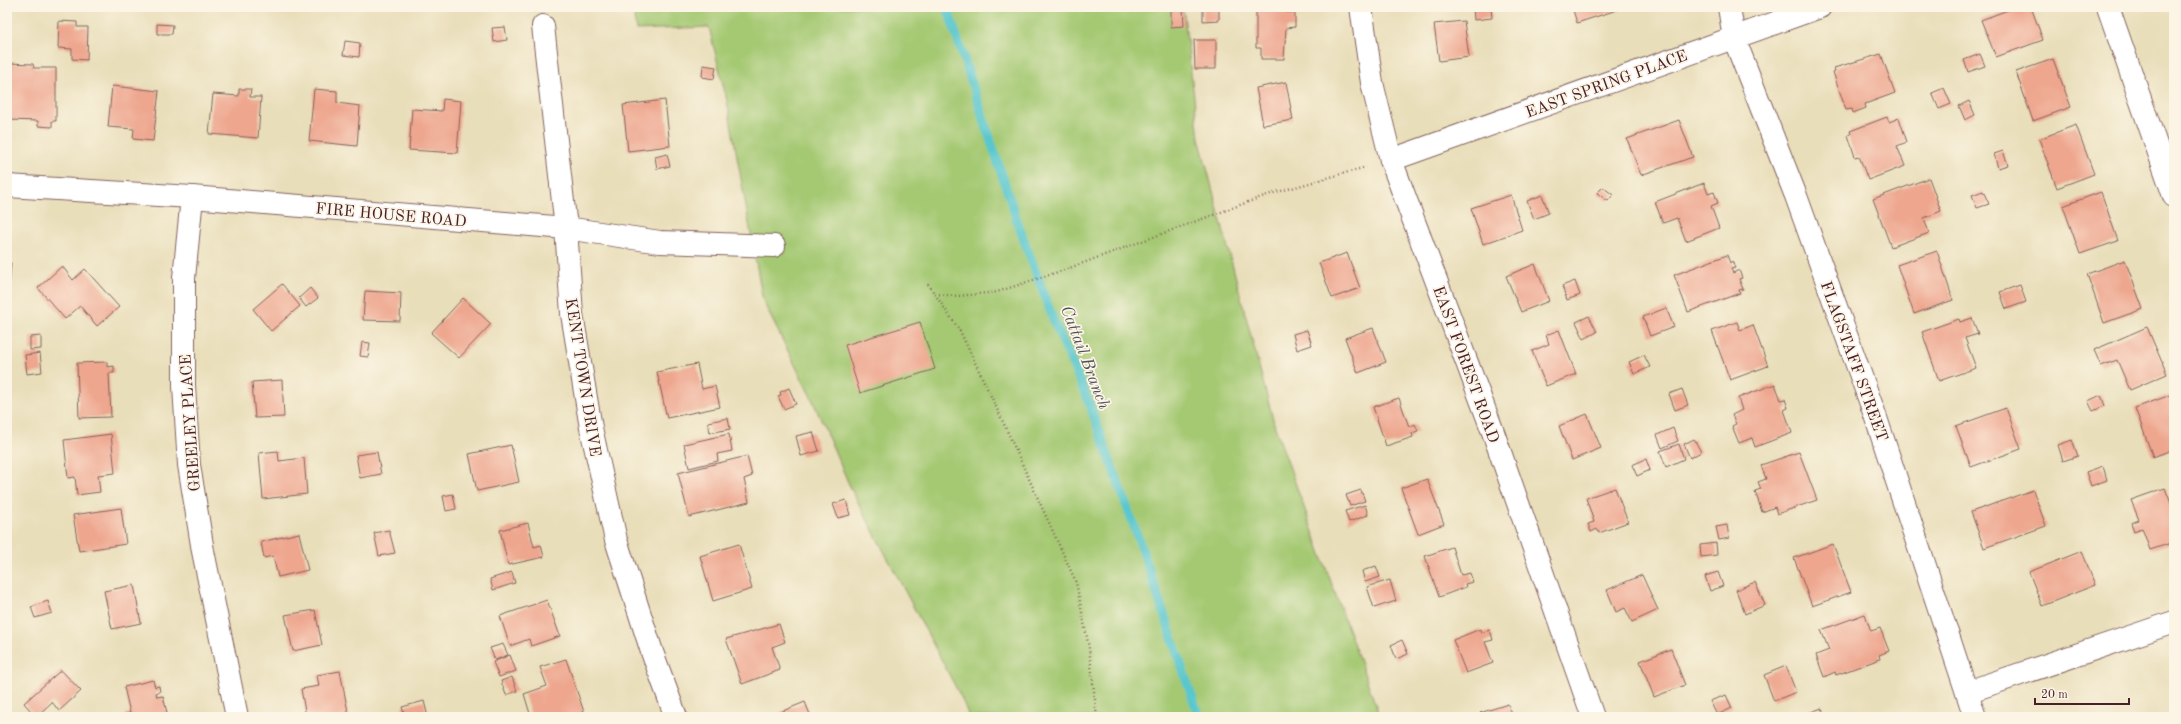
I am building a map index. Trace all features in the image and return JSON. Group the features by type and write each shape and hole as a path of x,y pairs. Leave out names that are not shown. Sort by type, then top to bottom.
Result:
{"street":[{"name":"EAST FOREST ROAD","path":"1361,7 1372,83 1391,160 1493,432 1593,717"},
{"name":"FLAGSTAFF STREET","path":"1729,7 1734,38 1796,196 1871,404 1975,717"},
{"name":"EAST SPRING PLACE","path":"1391,160 1820,7"},
{"path":"2108,7 2174,196"},
{"name":"KENT TOWN DRIVE","path":"543,26 549,95 566,228 572,314 590,428 616,540 652,652 676,717"},
{"name":"FIRE HOUSE ROAD","path":"7,186 192,197 566,228 660,242 774,246"},
{"name":"GREELEY PLACE","path":"192,197 184,286 184,386 189,465 203,551 237,717"},
{"path":"1967,692 2174,622"}],"path":[{"path":"935,294 958,296 998,292 1064,270 1267,195 1391,160"},
{"path":"928,284 960,331 1076,582 1089,648 1097,717"}],"green space":[{"path":"633,7 1183,7 1199,138 1275,427 1380,717 969,717 962,699 851,489 812,399 763,301 727,101 709,27 636,30"}],"building":[{"path":"1203,7 1219,7 1219,20 1203,21"},
{"path":"1258,7 1285,7 1285,12 1295,12 1295,27 1286,28 1284,59 1261,59 1261,48 1256,48 1256,11 1258,12"},
{"path":"1473,7 1491,7 1492,18 1474,20"},
{"path":"1572,7 1626,7 1577,23"},
{"path":"2016,7 2031,7 2043,40 1996,57 1981,20"},
{"path":"1183,8 1184,26 1171,27 1171,9"},
{"path":"59,21 77,22 77,27 88,27 87,60 72,59 72,49 58,48"},
{"path":"1464,21 1469,57 1439,61 1434,24"},
{"path":"157,24 173,25 172,34 157,34"},
{"path":"505,27 507,40 494,42 492,28"},
{"path":"1194,40 1216,40 1216,69 1195,69"},
{"path":"345,41 360,43 359,57 343,55"},
{"path":"1881,54 1895,93 1865,104 1866,108 1853,113 1852,109 1846,110 1833,72 1835,71 1834,68"},
{"path":"1980,54 1985,66 1968,72 1964,60"},
{"path":"2053,59 2071,107 2033,121 2016,72"},
{"path":"8,63 33,64 34,68 56,68 56,121 52,121 52,127 38,126 38,121 8,120"},
{"path":"703,65 716,67 714,79 702,77"},
{"path":"1286,82 1293,120 1263,125 1256,88"},
{"path":"112,86 159,91 153,141 133,139 134,129 108,127"},
{"path":"1944,88 1951,104 1939,109 1932,93"},
{"path":"239,89 251,89 250,97 261,97 258,138 209,134 213,94 239,96"},
{"path":"314,89 337,91 337,103 360,106 357,146 309,141"},
{"path":"443,99 461,101 457,153 409,150 412,109 442,111"},
{"path":"665,100 670,146 628,151 623,105"},
{"path":"1969,101 1975,115 1965,120 1959,106"},
{"path":"1887,117 1889,122 1899,118 1907,142 1897,146 1905,166 1868,180 1859,156 1855,157 1848,135 1851,134 1850,131"},
{"path":"1679,120 1693,157 1641,175 1627,139"},
{"path":"2076,125 2094,174 2057,188 2039,139"},
{"path":"2003,151 2008,165 1998,168 1994,154"},
{"path":"667,154 670,166 657,169 655,157"},
{"path":"1929,178 1941,211 1924,218 1929,233 1891,247 1873,199"},
{"path":"1704,183 1708,194 1714,192 1718,203 1711,206 1719,228 1686,241 1677,218 1663,223 1655,202"},
{"path":"1603,187 1613,195 1608,201 1597,193"},
{"path":"1983,191 1989,204 1977,208 1972,195"},
{"path":"2101,192 2118,241 2080,254 2063,206"},
{"path":"1511,195 1522,230 1483,244 1471,208"},
{"path":"1542,195 1549,213 1534,219 1527,201"},
{"path":"1937,251 1953,300 1914,314 1897,265"},
{"path":"1347,253 1360,288 1332,298 1319,263"},
{"path":"1727,255 1730,263 1732,261 1735,268 1731,269 1733,273 1739,270 1742,278 1739,279 1743,289 1739,290 1740,293 1688,312 1674,275"},
{"path":"2125,260 2143,309 2104,323 2087,274"},
{"path":"7,263 11,263 9,291 7,291"},
{"path":"1535,264 1549,301 1521,312 1506,276"},
{"path":"62,266 73,280 85,269 119,307 97,326 80,306 65,319 38,288"},
{"path":"1575,281 1580,295 1567,300 1562,286"},
{"path":"282,284 300,306 271,331 253,309"},
{"path":"2020,285 2026,302 2006,309 2000,292"},
{"path":"310,288 318,298 306,307 299,298"},
{"path":"365,291 401,293 400,321 363,320"},
{"path":"463,298 491,324 459,358 431,333"},
{"path":"1666,308 1674,327 1650,336 1643,317"},
{"path":"1589,316 1597,332 1584,339 1576,322"},
{"path":"1972,318 1978,334 1965,338 1976,368 1939,381 1922,332 1959,319 1960,322"},
{"path":"920,322 935,369 860,393 845,345"},
{"path":"1737,322 1740,330 1753,325 1768,366 1730,380 1712,331"},
{"path":"2147,327 2167,374 2130,390 2117,360 2101,366 2094,350"},
{"path":"1373,328 1386,362 1358,373 1345,338"},
{"path":"1307,330 1312,345 1297,350 1293,334"},
{"path":"1559,330 1576,374 1546,386 1532,351 1549,344 1546,335"},
{"path":"41,336 41,349 30,350 30,337"},
{"path":"362,342 370,343 368,357 360,356"},
{"path":"40,353 42,372 27,374 25,355"},
{"path":"1644,355 1650,367 1634,374 1629,362"},
{"path":"107,362 107,367 114,366 114,373 109,373 111,417 79,418 77,363"},
{"path":"697,364 702,389 715,386 720,407 667,418 657,372"},
{"path":"282,380 284,417 255,418 252,382"},
{"path":"1775,384 1781,400 1785,399 1788,408 1784,410 1792,433 1755,447 1752,438 1739,443 1732,426 1736,424 1732,415 1742,410 1738,398"},
{"path":"789,388 796,404 784,409 778,396 781,395 780,392"},
{"path":"1682,389 1688,405 1675,410 1669,394"},
{"path":"2173,394 2174,449 2153,457 2135,408"},
{"path":"2101,395 2105,406 2093,411 2088,401"},
{"path":"1399,398 1409,427 1415,424 1418,431 1412,433 1413,437 1386,446 1373,407"},
{"path":"2006,408 2021,449 1971,467 1956,426"},
{"path":"1587,414 1601,448 1572,460 1559,426"},
{"path":"728,418 730,429 710,433 708,422"},
{"path":"1673,428 1678,441 1662,448 1657,435"},
{"path":"813,432 819,451 801,456 796,436"},
{"path":"111,434 115,473 98,475 100,492 77,495 75,477 68,478 64,440"},
{"path":"729,434 732,451 717,454 718,461 689,468 684,444"},
{"path":"1694,439 1701,452 1690,458 1684,444"},
{"path":"2072,440 2078,456 2063,461 2058,445"},
{"path":"1679,444 1684,459 1666,467 1660,451"},
{"path":"511,445 519,482 477,491 469,454"},
{"path":"278,451 279,461 304,458 307,494 263,499 259,453"},
{"path":"377,452 381,474 360,478 356,455"},
{"path":"1799,452 1817,500 1777,514 1775,507 1762,512 1755,491 1761,489 1758,482 1766,479 1761,465"},
{"path":"747,456 752,476 744,479 749,502 689,517 678,473"},
{"path":"1646,459 1650,470 1637,476 1632,465"},
{"path":"2103,466 2107,480 2091,486 2086,472"},
{"path":"1427,479 1444,524 1418,534 1401,488"},
{"path":"1615,488 1628,522 1599,533 1597,529 1591,532 1588,524 1594,522 1586,498"},
{"path":"2165,488 2172,506 2174,505 2174,542 2150,550 2142,528 2134,531 2131,523 2139,520 2131,500"},
{"path":"1361,490 1365,501 1350,506 1346,495"},
{"path":"2033,490 2046,526 1984,548 1971,512"},
{"path":"453,494 456,509 446,511 443,496"},
{"path":"846,500 850,515 838,518 833,504"},
{"path":"1365,505 1368,515 1349,522 1345,511"},
{"path":"121,508 126,544 79,551 73,515"},
{"path":"528,523 534,547 541,545 544,557 508,565 500,530"},
{"path":"1727,525 1729,538 1719,540 1716,527"},
{"path":"389,530 395,553 379,556 374,533"},
{"path":"299,533 308,570 278,577 273,556 264,558 261,542"},
{"path":"1716,543 1717,555 1701,557 1700,545"},
{"path":"739,544 752,589 713,601 700,556"},
{"path":"1833,544 1851,592 1812,606 1794,558"},
{"path":"1452,547 1461,575 1470,573 1473,582 1465,584 1466,587 1439,597 1425,556"},
{"path":"2082,551 2095,585 2042,606 2029,572"},
{"path":"1376,566 1380,577 1365,582 1362,571"},
{"path":"512,572 515,583 493,590 490,579"},
{"path":"1718,572 1723,586 1710,591 1705,576"},
{"path":"1642,575 1658,610 1632,622 1625,608 1616,612 1607,590"},
{"path":"1390,580 1396,601 1374,608 1367,587"},
{"path":"1755,582 1765,605 1745,614 1736,590"},
{"path":"134,585 141,623 112,629 104,591"},
{"path":"547,600 560,636 531,646 529,639 510,646 500,616"},
{"path":"48,601 52,613 35,618 31,607"},
{"path":"315,610 322,645 293,651 285,615"},
{"path":"1865,614 1871,631 1880,628 1889,651 1879,655 1880,659 1836,675 1835,672 1824,677 1816,655 1829,650 1821,630"},
{"path":"779,624 785,642 772,647 780,670 742,684 726,639"},
{"path":"1480,629 1481,633 1490,630 1493,640 1485,642 1493,663 1466,673 1453,640"},
{"path":"1402,640 1408,654 1396,659 1391,645"},
{"path":"503,644 508,655 495,660 490,648"},
{"path":"1671,649 1685,685 1654,697 1640,661"},
{"path":"510,655 516,671 499,677 493,662"},
{"path":"566,659 584,712 569,717 531,717 524,694 547,686 540,667"},
{"path":"1786,666 1796,692 1774,701 1764,675"},
{"path":"61,670 81,691 59,711 52,702 36,717 24,703"},
{"path":"340,671 349,717 306,717 301,689 319,686 317,675"},
{"path":"512,677 517,691 506,695 501,681"},
{"path":"153,680 155,687 159,686 160,692 156,693 157,697 163,696 168,717 126,717 125,714 130,713 124,687"},
{"path":"1726,695 1732,708 1717,715 1710,701"},
{"path":"424,701 428,717 405,717 402,707"},
{"path":"805,702 811,717 768,717"},
{"path":"1508,704 1513,717 1482,717 1480,713"},
{"path":"1822,708 1825,717 1797,717"}],"waterway":[{"name":"Cattail Branch","path":"947,7 1017,221 1053,319 1089,403 1134,526 1199,717"}]}
